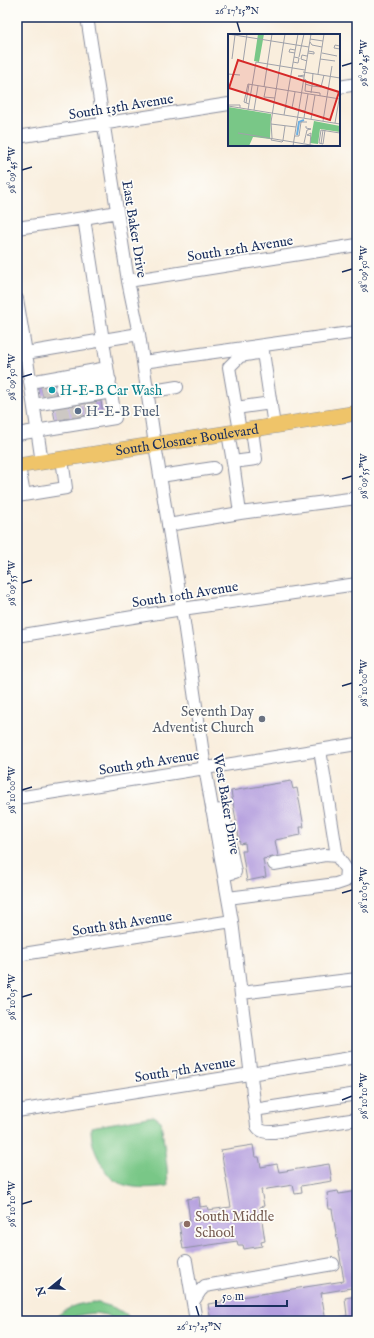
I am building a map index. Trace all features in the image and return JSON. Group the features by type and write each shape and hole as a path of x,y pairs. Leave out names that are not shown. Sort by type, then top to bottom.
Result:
{"main road":[{"name":"South Closner Boulevard","path":"18,466 357,413"}],"street":[{"name":"East Baker Drive","path":"87,17 128,282 139,334 155,445"},
{"path":"340,87 357,84"},
{"name":"South 13th Avenue","path":"17,137 228,104"},
{"path":"17,228 117,212"},
{"path":"35,393 63,408 77,411 91,409 116,418 84,218"},
{"name":"South 12th Avenue","path":"128,282 357,245"},
{"path":"17,299 22,353 35,393 42,462"},
{"path":"143,362 357,332"},
{"path":"22,353 139,334"},
{"path":"233,462 256,459 240,431 229,367 240,356 263,352 274,426"},
{"path":"35,393 107,368"},
{"path":"17,434 38,431 63,408 110,386"},
{"path":"63,408 77,411 91,409 110,386"},
{"path":"147,392 177,387"},
{"path":"236,408 271,403"},
{"path":"240,431 233,462 240,513"},
{"name":"West Baker Drive","path":"155,445 182,609 205,768 232,921 242,993 257,1126 258,1129 265,1132 274,1132 357,1119"},
{"path":"18,466 20,495 66,488 62,459"},
{"path":"160,476 214,468"},
{"path":"168,525 240,513 357,498"},
{"name":"South 10th Avenue","path":"17,636 182,609 357,584"},
{"name":"South 9th Avenue","path":"17,798 357,744"},
{"path":"228,898 336,884 345,881 346,869 337,856 320,750"},
{"path":"274,864 325,855 337,856"},
{"name":"South 8th Avenue","path":"17,955 232,921"},
{"path":"242,993 357,979"},
{"name":"South 7th Avenue","path":"17,1111 357,1057"},
{"path":"254,1110 357,1094"},
{"path":"186,1261 196,1321"},
{"path":"193,1302 200,1290 205,1286 333,1264"}],"green space":[{"path":"154,1116 161,1121 168,1186 147,1188 133,1187 114,1180 103,1168 96,1154 92,1141 91,1127"},
{"path":"94,1302 110,1306 124,1313 132,1321 117,1321 106,1315 95,1313 76,1316 68,1321 52,1321 71,1307"}],"building":[{"name":"H-E-B Car Wash","path":"60,382 62,393 43,396 41,385"},
{"name":"H-E-B Fuel","path":"101,401 103,413 55,420 53,409"},
{"path":"291,781 293,789 297,788 304,827 300,827 301,835 275,840 278,856 263,859 266,877 247,881 242,851 246,851 245,843 240,844 231,791"},
{"path":"253,1145 255,1157 259,1157 261,1167 277,1164 279,1172 329,1164 332,1181 301,1186 302,1193 295,1194 293,1185 261,1190 264,1206 260,1207 265,1241 261,1242 262,1246 244,1249 243,1245 238,1245 237,1241 183,1249 179,1223 190,1221 187,1199 199,1197 200,1207 207,1206 208,1210 231,1207 221,1150"},
{"path":"338,1191 339,1194 357,1191 357,1287 321,1293 326,1321 211,1321 208,1304 222,1302 222,1300 344,1281 332,1209 329,1209 327,1193"},
{"path":"357,1296 357,1321 341,1321 340,1317 347,1316 345,1298"}],"tunnel":[{"path":"42,392 61,388"},
{"path":"90,403 92,415"},
{"path":"76,405 78,417"},
{"path":"62,407 64,419"}],"place":[{"name":"H-E-B Car Wash","path":"52,390"},
{"name":"H-E-B Fuel","path":"78,411"},
{"name":"Seventh Day Adventist Church","path":"262,719"},
{"name":"South Middle School","path":"187,1224"}]}
